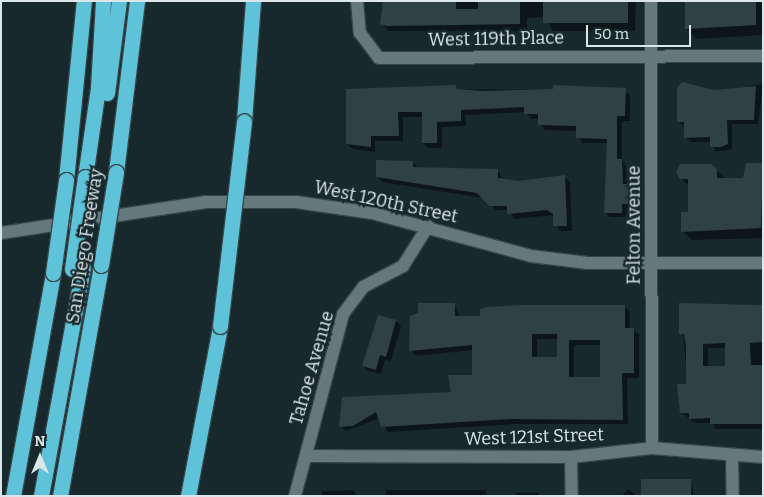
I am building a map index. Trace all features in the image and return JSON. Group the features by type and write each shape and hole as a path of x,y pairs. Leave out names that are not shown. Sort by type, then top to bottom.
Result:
{"highway":[{"name":"San Diego Freeway","path":"13,496 53,274 66,180 84,1"},
{"path":"90,176 103,1"},
{"path":"41,496 118,1"},
{"name":"San Diego Freeway","path":"60,496 116,172 137,1"},
{"path":"188,496 220,326 244,121 253,1"},
{"path":"32,496 77,268"}],"street":[{"name":"West 119th Place","path":"357,1 360,33 380,58 651,54 763,56"},
{"name":"Felton Avenue","path":"651,1 652,448"},
{"name":"West 120th Street","path":"1,233 205,202 296,202 428,226 531,256 652,264 763,263"},
{"name":"Tahoe Avenue","path":"295,496 344,314 363,287 403,266 428,226"},
{"name":"West 121st Street","path":"306,456 572,457 652,448 732,457 763,457"},
{"path":"572,457 572,496"},
{"path":"732,457 734,496"}],"building":[{"path":"383,1 456,1 456,9 478,9 478,1 520,1 520,24 387,26 380,24"},
{"path":"543,1 628,1 628,23 543,23"},
{"path":"685,1 756,1 756,25 685,29"},
{"path":"682,82 714,90 756,86 754,120 727,120 728,144 721,147 710,147 710,137 684,138 684,122 677,122 677,88"},
{"path":"456,85 456,89 484,91 553,89 553,85 626,88 625,116 617,116 617,159 622,159 623,184 629,184 628,204 622,204 622,213 604,213 607,139 576,138 576,126 538,125 538,114 524,114 524,107 461,110 461,121 437,122 437,143 422,143 422,112 398,112 399,136 371,136 371,147 346,144 346,89"},
{"path":"376,160 413,161 413,167 498,169 498,178 518,181 565,175 567,226 553,226 553,214 547,210 507,214 507,206 489,206 477,193 376,177"},
{"path":"746,163 763,163 761,228 681,232 681,212 688,212 688,179 680,179 676,172 680,164 711,164 717,169 717,178 743,178"},
{"path":"418,303 455,303 455,316 480,316 480,309 488,307 520,305 625,305 625,328 634,328 634,373 622,373 623,420 510,419 381,427 376,412 353,426 339,427 342,397 451,392 448,375 472,375 472,345 409,351 410,316 418,313","holes":["532,334 557,334 557,357 532,357","569,340 600,340 600,377 569,377"]},
{"path":"679,303 763,305 763,342 750,343 751,365 763,365 763,424 710,424 710,418 689,419 689,413 680,413 677,384 686,384 686,347 684,334 679,334","holes":["725,343 725,366 703,366 703,344"]},
{"path":"378,315 396,320 386,357 380,355 376,370 362,366"},
{"path":"641,479 691,479 691,496 641,496"}]}
